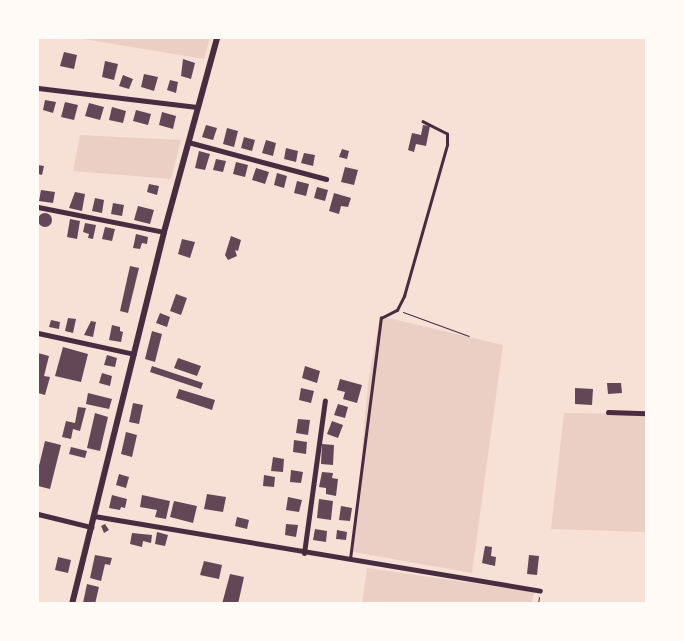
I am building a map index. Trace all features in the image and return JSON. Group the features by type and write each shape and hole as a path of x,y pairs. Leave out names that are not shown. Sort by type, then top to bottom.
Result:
{"street":[{"path":"72,604 164,232 217,38"},
{"path":"38,88 197,108"},
{"path":"188,142 326,178"},
{"path":"38,208 164,232"},
{"path":"38,333 134,354"},
{"path":"304,553 325,400"},
{"path":"608,412 646,412"},
{"path":"38,514 92,526"},
{"path":"94,516 304,553 540,591"}],"lane":[{"path":"350,560 381,318 397,310 404,296 447,146 447,134 423,122"}],"path":[{"path":"397,310 469,336"}],"shaded area":[{"path":"77,38 210,38 204,59"},
{"path":"80,135 181,140 171,179 73,171"},
{"path":"380,316 503,345 472,573 353,552 368,384"},
{"path":"564,413 646,414 646,532 551,529"},
{"path":"367,568 534,592 532,603 362,604"}],"building":[{"path":"64,52 77,55 74,69 60,66"},
{"path":"183,59 195,63 191,79 181,76"},
{"path":"105,61 118,64 114,80 102,77"},
{"path":"144,74 158,77 154,91 141,87"},
{"path":"123,75 133,79 129,89 119,86"},
{"path":"170,80 178,82 176,93 167,90"},
{"path":"45,100 56,102 53,113 43,110"},
{"path":"65,102 78,105 74,120 61,117"},
{"path":"89,103 104,107 100,120 85,116"},
{"path":"112,107 126,111 123,123 109,120"},
{"path":"136,110 151,114 148,125 133,121"},
{"path":"162,112 176,116 173,129 159,125"},
{"path":"206,125 217,128 213,140 202,137"},
{"path":"423,125 430,126 426,146 416,144 414,152 408,150 412,133 421,135"},
{"path":"227,128 238,131 234,147 223,144"},
{"path":"244,137 255,140 252,151 241,148"},
{"path":"266,140 276,143 273,156 262,153"},
{"path":"286,148 298,151 296,162 284,159"},
{"path":"342,149 349,151 347,159 339,157"},
{"path":"199,151 210,154 205,170 195,168"},
{"path":"304,153 315,155 313,166 301,163"},
{"path":"216,159 226,161 223,172 213,170"},
{"path":"236,162 248,165 245,177 233,174"},
{"path":"38,165 44,166 42,175 38,174"},
{"path":"345,167 358,170 354,185 341,182"},
{"path":"256,168 269,172 265,184 252,180"},
{"path":"277,173 287,176 284,188 274,185"},
{"path":"297,181 309,184 306,196 294,193"},
{"path":"149,184 159,186 157,195 147,192"},
{"path":"317,187 328,190 325,201 314,198"},
{"path":"41,190 55,192 53,203 39,201"},
{"path":"75,192 85,194 82,211 69,208"},
{"path":"334,193 351,198 348,207 341,206 339,214 329,211"},
{"path":"95,198 104,200 102,213 92,211"},
{"path":"113,203 124,205 122,216 111,214"},
{"path":"138,206 154,210 150,224 134,220"},
{"path":"45,213 50,215 52,220 50,225 45,227 40,225 38,220 40,215"},
{"path":"70,219 80,221 77,239 67,237"},
{"path":"85,223 96,225 93,239 88,238 89,234 83,232"},
{"path":"105,227 115,229 112,241 102,239"},
{"path":"136,234 148,237 147,244 142,243 140,249 133,248"},
{"path":"231,236 241,240 238,251 235,250 237,256 228,260 225,255"},
{"path":"182,239 195,242 190,258 178,254"},
{"path":"130,266 139,268 128,313 120,311"},
{"path":"176,294 187,298 181,315 170,311"},
{"path":"160,313 170,317 167,327 156,323"},
{"path":"68,318 76,319 73,333 65,331"},
{"path":"51,320 60,322 59,329 49,327"},
{"path":"91,321 96,322 93,337 84,335"},
{"path":"112,325 120,327 120,331 123,332 121,342 109,340"},
{"path":"152,331 162,334 155,362 145,359"},
{"path":"63,347 88,354 81,382 55,376"},
{"path":"38,353 49,356 44,376 50,377 45,395 38,393"},
{"path":"107,355 117,358 115,367 104,365"},
{"path":"178,358 201,366 197,376 174,368"},
{"path":"152,366 203,383 201,389 150,372"},
{"path":"305,366 320,371 317,383 302,378"},
{"path":"102,373 112,376 110,386 99,383"},
{"path":"340,379 362,385 357,403 343,399 345,392 337,390"},
{"path":"607,383 621,383 622,393 608,394"},
{"path":"301,388 314,391 311,403 299,400"},
{"path":"575,388 593,389 592,405 575,404"},
{"path":"179,389 215,400 212,410 176,398"},
{"path":"88,393 112,399 109,409 86,404"},
{"path":"133,403 143,405 139,424 129,422"},
{"path":"338,404 348,407 345,418 334,415"},
{"path":"78,407 86,408 80,431 73,429 71,439 62,437 66,421 75,423"},
{"path":"95,413 108,417 100,451 87,448"},
{"path":"298,419 310,420 308,435 296,433"},
{"path":"332,421 343,425 338,438 327,434"},
{"path":"126,432 137,435 132,457 121,454"},
{"path":"294,440 307,442 306,454 293,452"},
{"path":"45,441 61,445 50,489 38,486 38,470"},
{"path":"322,444 334,445 333,465 321,464"},
{"path":"71,447 87,451 85,458 69,454"},
{"path":"273,457 284,459 283,472 271,471"},
{"path":"291,470 303,472 301,483 290,482"},
{"path":"322,472 333,473 332,478 338,479 336,496 326,494 326,488 319,487"},
{"path":"119,474 129,477 126,488 116,485"},
{"path":"264,475 275,477 274,487 263,486"},
{"path":"207,494 226,497 223,512 204,509"},
{"path":"112,495 127,499 125,508 121,507 120,510 109,508"},
{"path":"142,495 170,501 166,519 155,517 157,510 140,507"},
{"path":"288,497 302,500 299,512 286,510"},
{"path":"319,499 333,501 331,520 317,518"},
{"path":"174,501 197,506 193,523 170,517"},
{"path":"341,506 352,508 350,521 339,520"},
{"path":"237,517 249,520 247,529 235,526"},
{"path":"105,524 109,530 104,533 101,526"},
{"path":"286,524 298,525 296,537 285,535"},
{"path":"315,529 327,531 326,542 313,540"},
{"path":"337,530 347,532 346,540 336,539"},
{"path":"157,532 168,535 165,546 155,544"},
{"path":"132,533 152,535 151,543 143,541 142,547 130,544"},
{"path":"485,546 492,547 491,556 496,557 495,566 482,563"},
{"path":"95,555 112,558 110,565 105,564 101,581 90,578"},
{"path":"529,555 539,556 537,575 527,574"},
{"path":"58,557 71,560 68,573 55,570"},
{"path":"204,561 222,565 219,579 200,575"},
{"path":"230,574 244,577 238,604 222,604"},
{"path":"87,584 99,587 95,604 83,603"}]}
